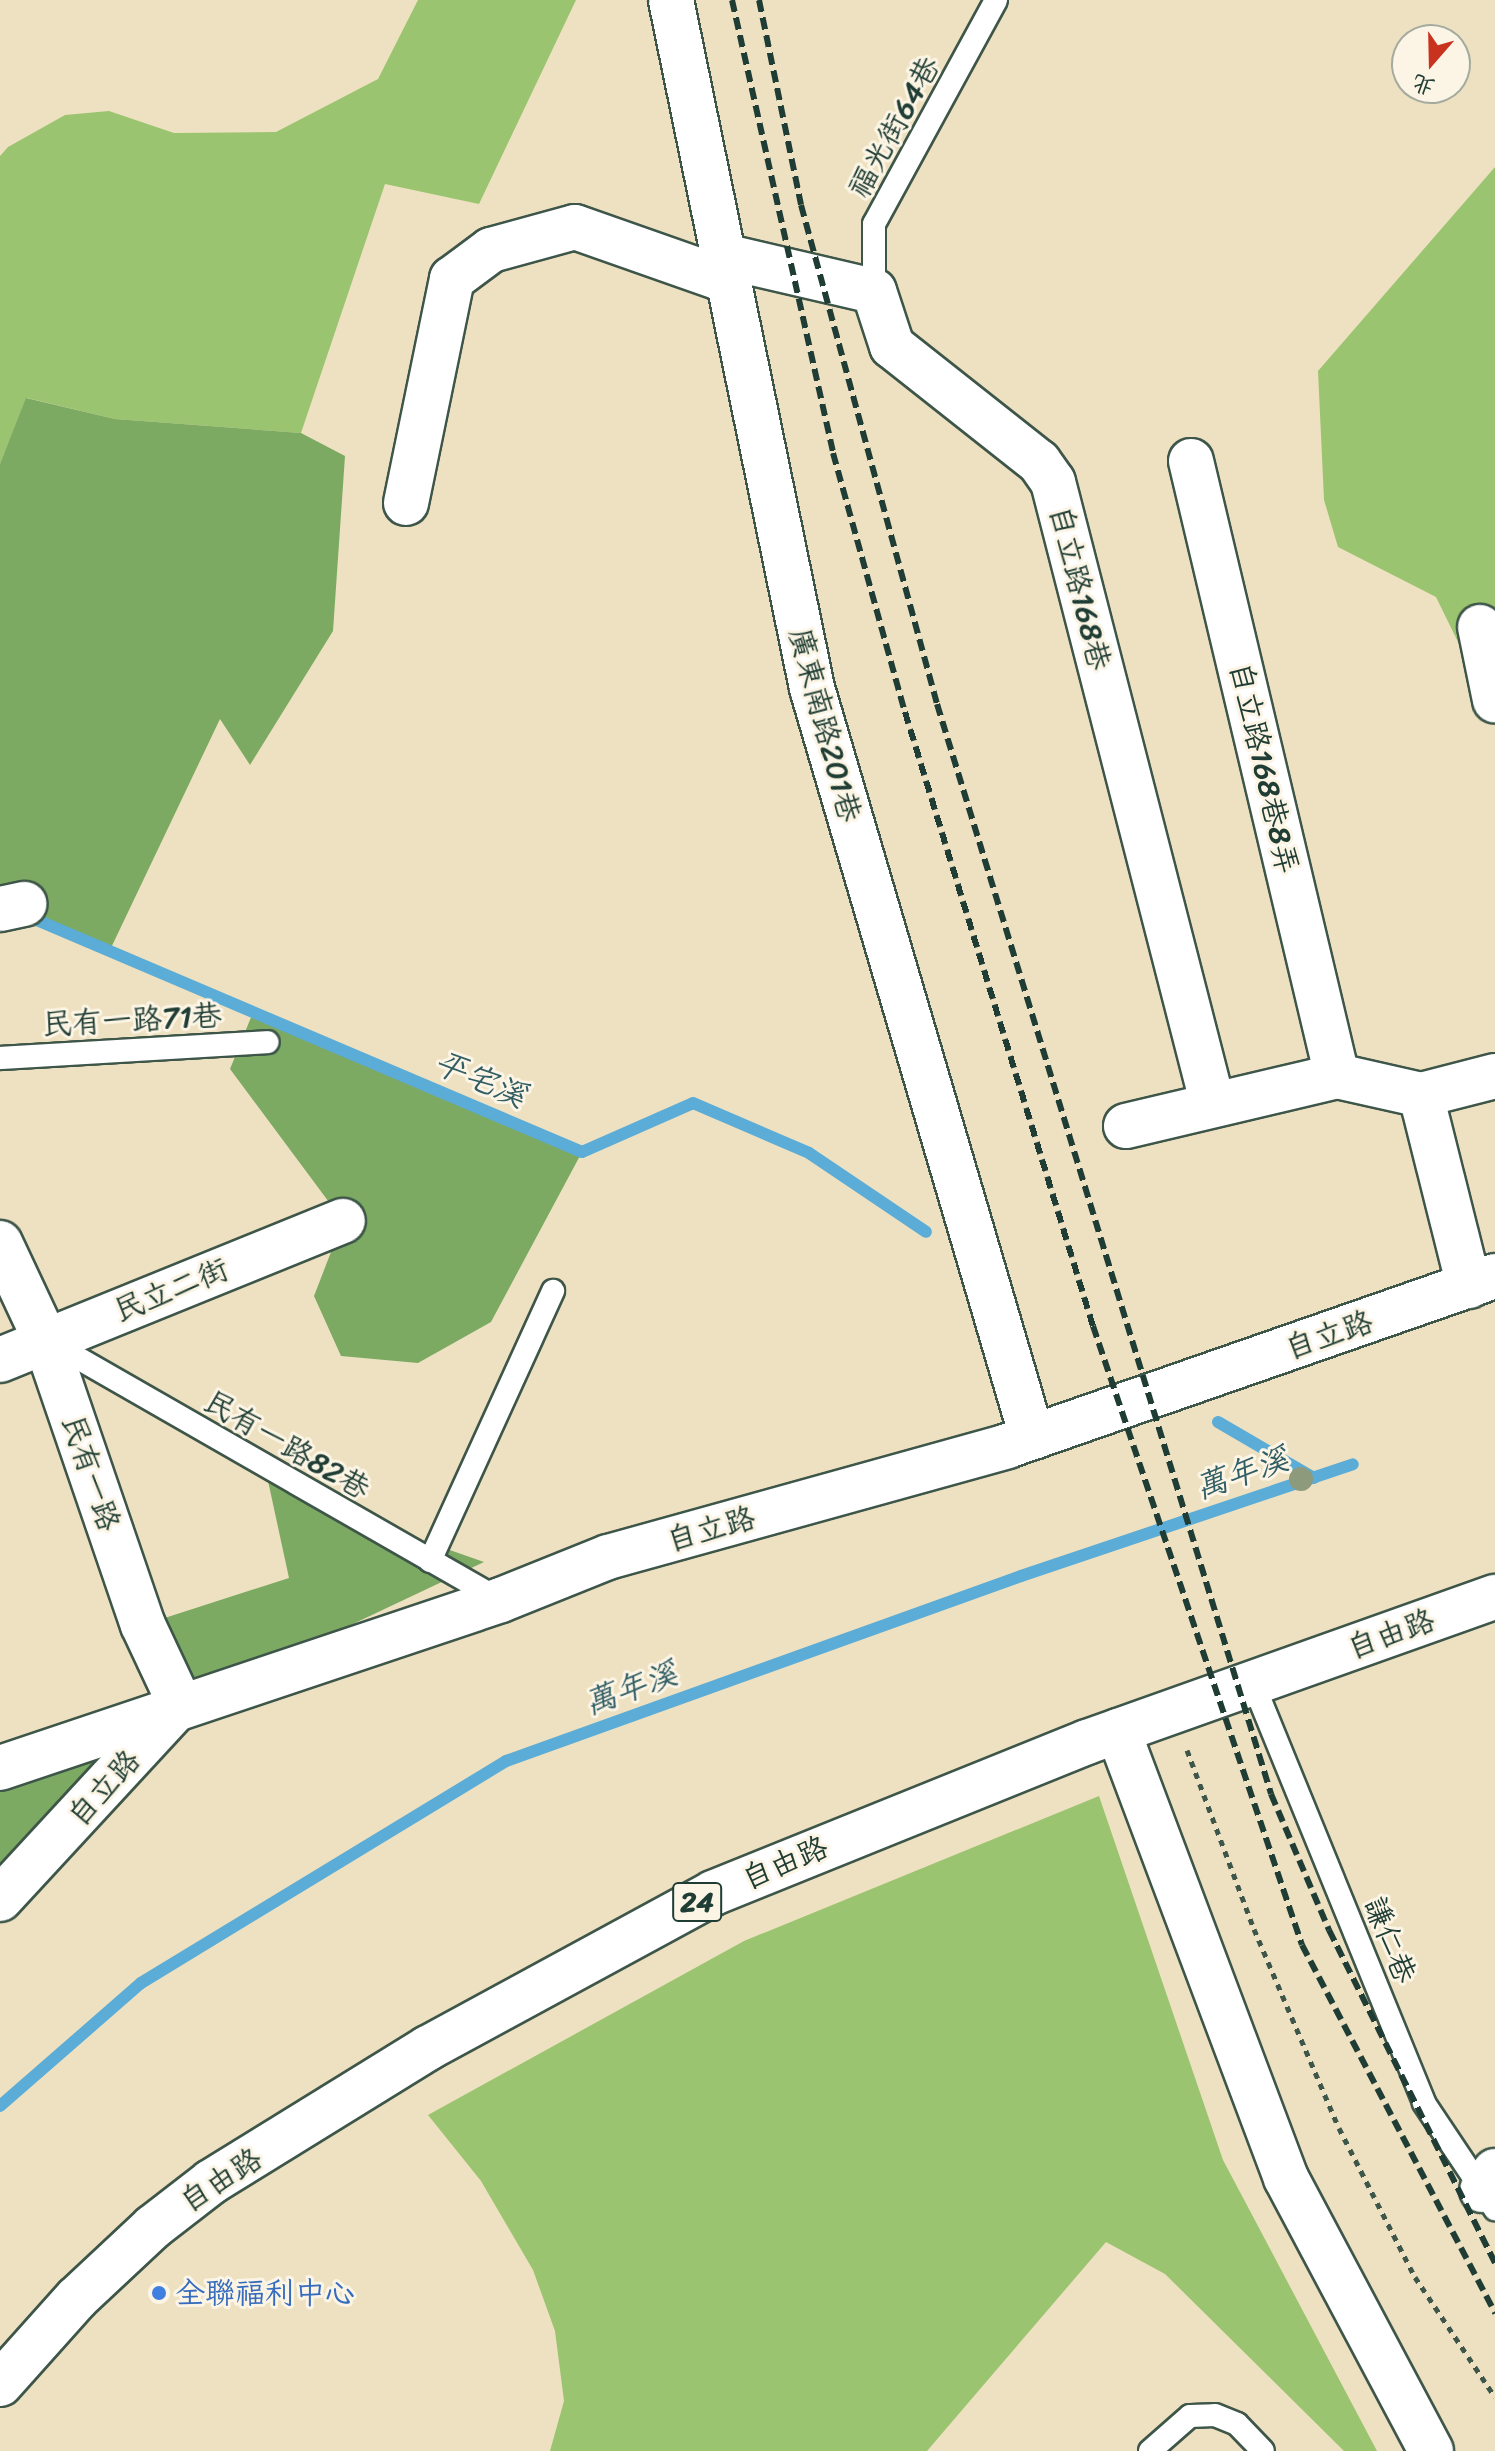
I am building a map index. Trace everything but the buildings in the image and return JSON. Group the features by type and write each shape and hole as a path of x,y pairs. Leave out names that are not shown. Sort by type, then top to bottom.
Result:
{"street":[{"name":"廣東南路201巷","path":"671,0 812,688 1032,1437"},
{"path":"406,503 452,279 491,250 575,227 726,268 874,291"},
{"name":"自立路168巷","path":"874,291 892,346 1039,462 1053,482 1213,1105"},
{"name":"自立路168巷8弄","path":"1191,461 1337,1076"},
{"path":"1480,627 1495,700"},
{"path":"1126,1126 1337,1076 1421,1095 1495,1076"},
{"path":"1421,1095 1482,1281"},
{"name":"民立二街","path":"0,1360 45,1339 343,1221"},
{"name":"民有一路","path":"0,1243 45,1339 143,1625 180,1704"},
{"name":"自立路","path":"0,1899 180,1704 501,1600 608,1557 1032,1437 1482,1281"},
{"name":"自由路","path":"0,2384 77,2298 153,2227 211,2182 428,2048 713,1893 1118,1731 1495,1597"},
{"path":"0,1768 180,1704"},
{"path":"1118,1731 1286,2178 1431,2451"}],"lane":[{"name":"福光街64巷","path":"874,291 874,224 996,0"},
{"name":"民有一路71巷","path":"0,1058 268,1042"},
{"path":"430,1561 553,1291"},
{"name":"民有一路82巷","path":"45,1339 501,1600"},
{"name":"謙仁巷","path":"1253,1683 1424,2103 1491,2190"},
{"path":"1150,2451 1190,2416 1215,2415 1237,2424 1263,2451"}],"path":[{"path":"1172,1711 1254,1929 1339,2128 1415,2277 1495,2397"}],"green space":[{"path":"418,0 576,0 479,204 385,184 301,433 115,419 27,398 0,464 0,156 8,147 65,115 109,111 174,133 276,132 378,79"},
{"path":"1495,167 1495,674 1479,685 1436,597 1338,547 1324,500 1318,371"},
{"path":"26,398 115,419 301,433 345,456 333,631 250,765 220,719 110,950 0,905 0,464"},
{"path":"254,1010 582,1152 491,1322 418,1363 341,1356 314,1296 343,1221 230,1069"},
{"path":"265,1467 387,1528 484,1562 192,1700 0,1899 0,1768 180,1704 143,1625 289,1578"},
{"path":"1099,1796 1223,2160 1377,2451 1344,2451 1165,2274 1106,2242 927,2451 550,2451 564,2401 555,2331 533,2270 481,2181 428,2115 744,1941"}],"waterway":[{"name":"平宅溪","path":"25,915 582,1152 693,1103 809,1153 926,1232"},
{"name":"平宅溪","path":"1218,1422 1314,1478"},
{"name":"萬年溪","path":"0,2106 141,1983 506,1761 1021,1576 1353,1464"}],"railway":[{"path":"732,0 833,453 905,712 1093,1326 1302,1945 1495,2313"},
{"path":"759,0 801,205 937,704 1271,1794 1329,1930 1495,2263"}],"place":[{"name":"全聯福利中心","path":"159,2293"}]}
